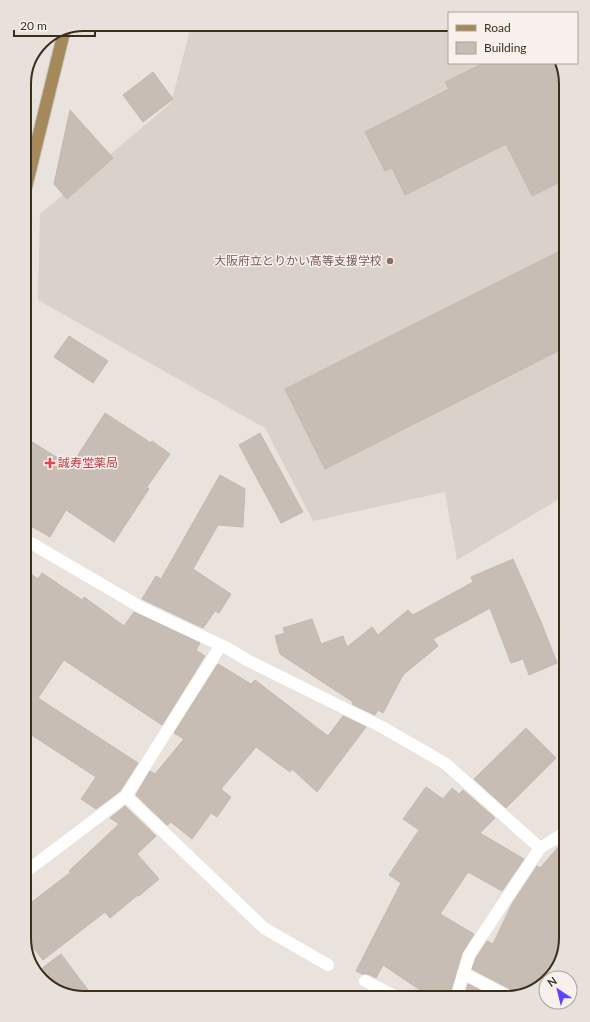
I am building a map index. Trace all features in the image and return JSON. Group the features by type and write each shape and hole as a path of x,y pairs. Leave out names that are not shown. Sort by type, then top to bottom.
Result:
{"main road":[{"path":"31,166 63,36"}],"street":[{"path":"31,543 142,608 221,645 382,727 446,764 540,848"},
{"path":"31,868 126,796 221,645"},
{"path":"126,796 264,928 328,965"},
{"path":"458,991 469,956 540,848 559,836"},
{"path":"463,973 498,991"},
{"path":"365,981 385,991"}],"shaded area":[{"path":"190,31 448,31 448,64 555,64 559,84 559,499 457,560 445,492 313,521 265,428 38,300 40,214 171,103"}],"building":[{"path":"482,64 555,64 559,84 559,182 532,196 506,144 405,195 392,168 385,171 365,132 449,89 445,82"},
{"path":"153,72 173,99 143,122 123,95"},
{"path":"70,110 113,158 67,199 54,184"},
{"path":"559,252 559,351 325,469 285,389"},
{"path":"69,336 108,361 93,383 54,357"},
{"path":"105,413 151,443 152,441 170,454 147,487 149,489 114,542 66,510 50,537 31,526 31,441 71,466"},
{"path":"260,433 303,512 281,523 239,445"},
{"path":"220,475 245,489 243,527 218,525 193,569 231,594 219,613 215,611 203,628 142,599 156,576 161,579"},
{"path":"513,559 541,622 557,663 529,675 523,659 511,663 490,608 433,639 438,646 403,675 383,713 378,710 375,715 352,704 353,702 280,654 275,636 285,633 283,628 312,619 321,644 343,636 347,647 372,627 378,635 408,610 413,615 473,582 471,577"},
{"path":"42,573 82,600 84,597 124,626 134,612 200,643 196,650 205,656 162,725 64,660 38,698 138,763 120,791 96,809 81,799 96,777 31,735 31,574 38,579"},
{"path":"218,664 251,684 255,680 328,736 343,716 366,727 317,792 292,769 290,772 256,747 221,789 231,797 217,817 211,813 192,839 171,822 167,825 136,795 150,771 155,774 184,739 174,733"},
{"path":"526,728 556,758 506,808 474,779"},
{"path":"426,787 443,799 452,788 459,794 463,790 495,818 480,833 524,859 502,891 468,872 440,914 474,934 462,953 451,991 422,991 383,965 376,978 356,971 401,883 389,875 419,830 403,819"},
{"path":"125,806 156,836 137,854 159,879 110,918 105,912 43,960 32,946 31,903 71,872 69,871 119,824 110,818"},
{"path":"559,846 559,945 552,965 548,970 538,970 538,980 530,986 513,991 472,969 476,958 487,941 493,944 512,904 537,866 540,868"},
{"path":"61,954 89,991 73,990 60,986 49,978 41,969"},
{"path":"468,984 482,991 466,991"}],"place":[{"name":"大阪府立とりかい高等支援学校","path":"390,261"},
{"name":"誠寿堂薬局","path":"50,463"}]}
